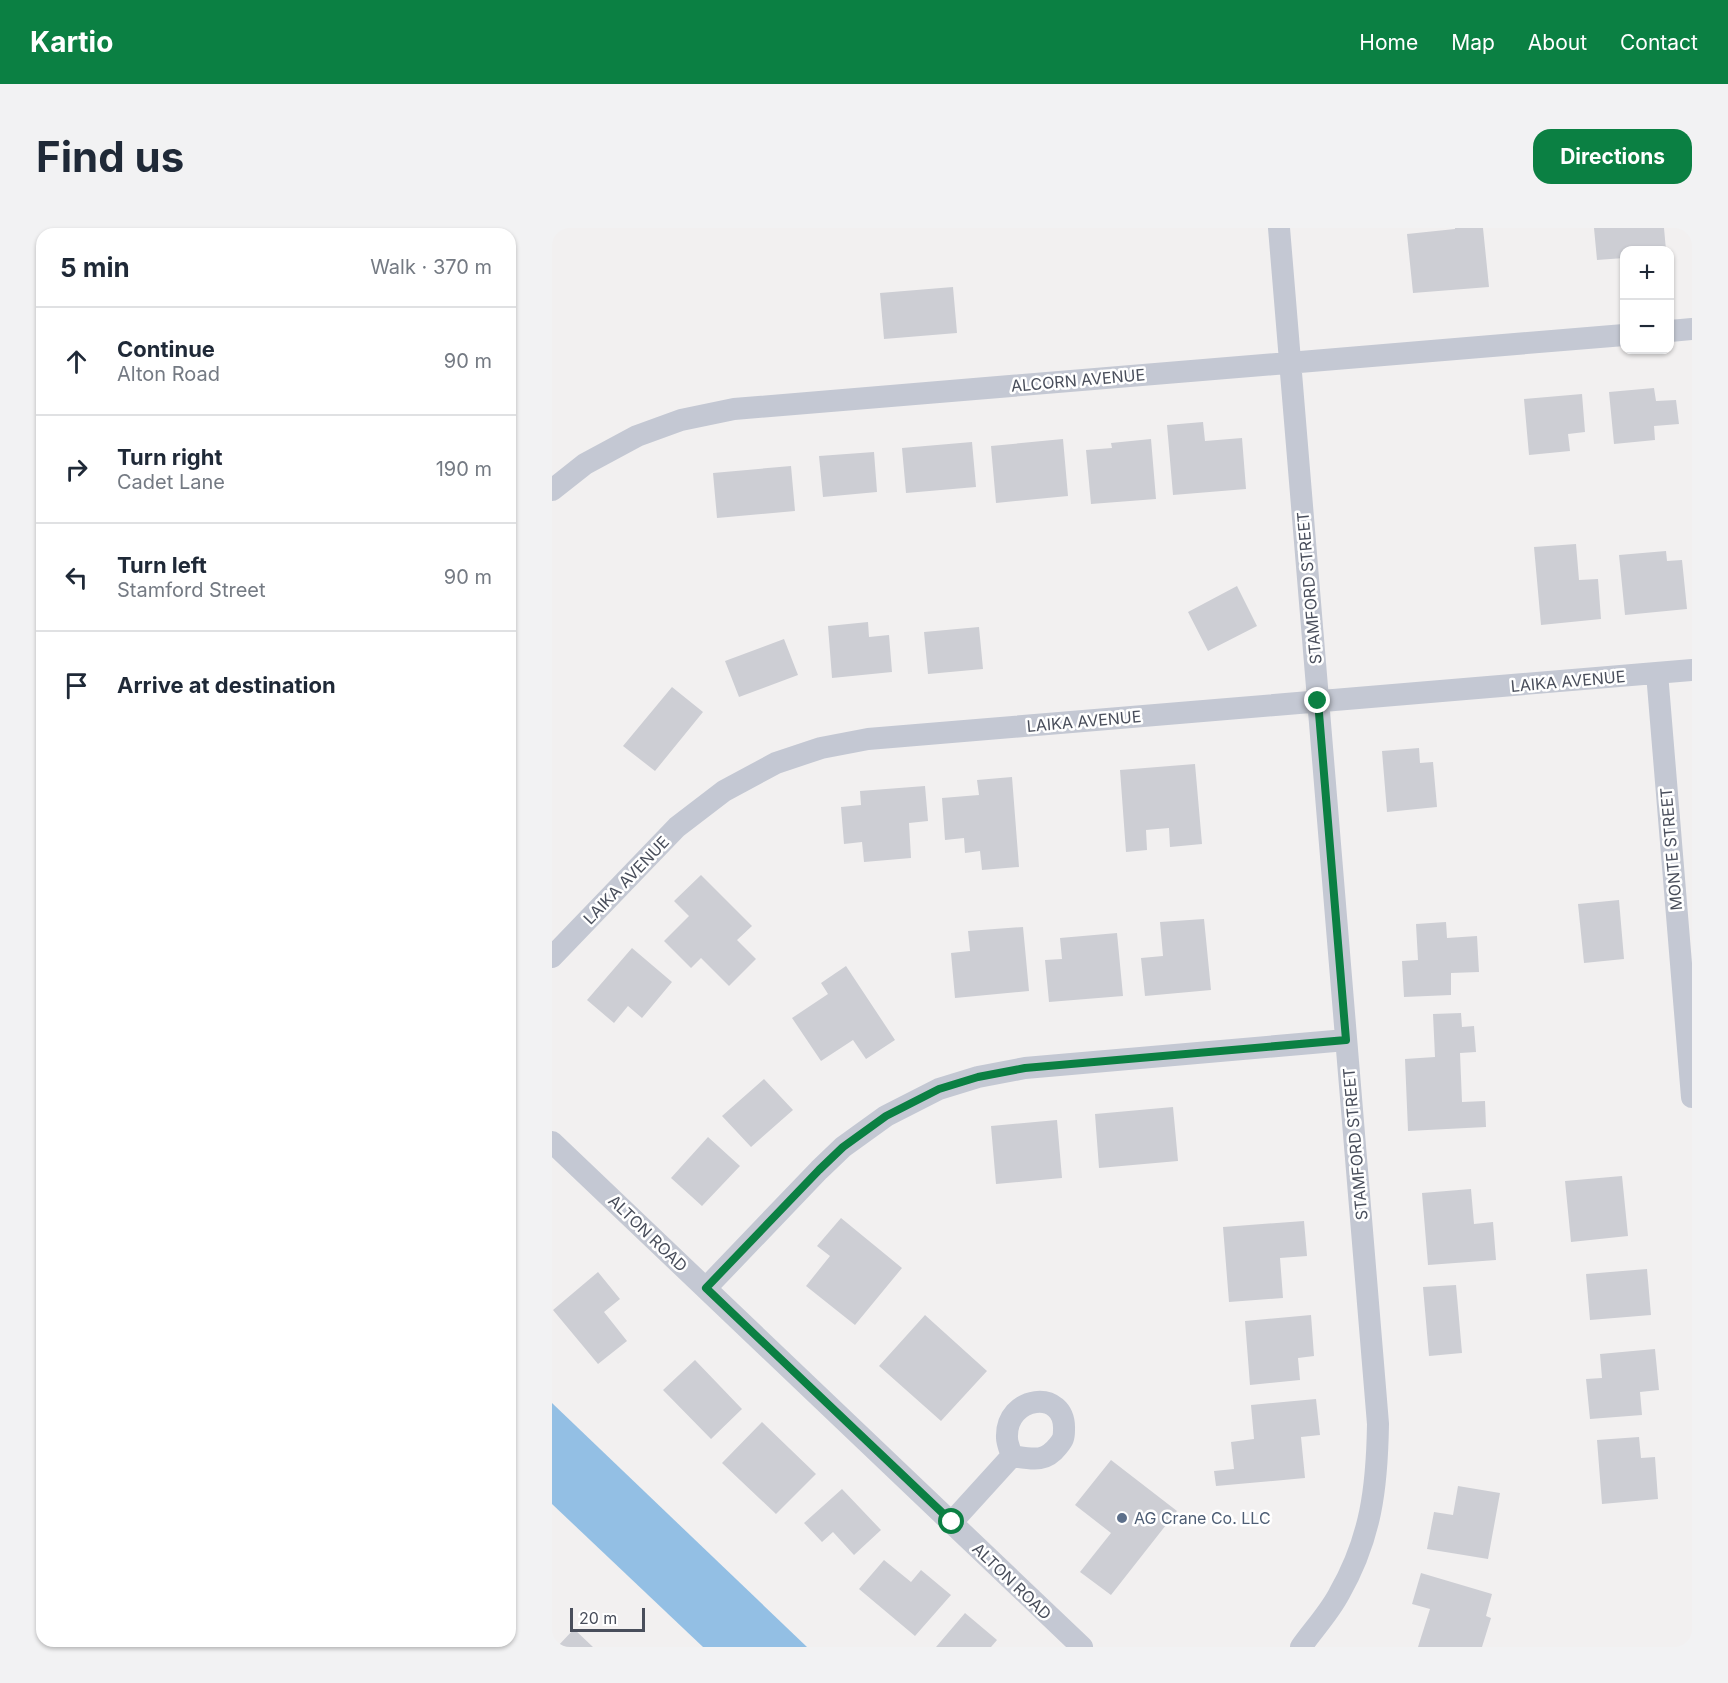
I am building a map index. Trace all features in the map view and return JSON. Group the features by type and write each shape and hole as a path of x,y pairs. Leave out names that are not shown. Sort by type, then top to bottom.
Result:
{"street":[{"name":"STAMFORD STREET","path":"1279,228 1378,1424 1378,1467 1364,1537 1353,1568 1338,1596 1301,1647"},
{"path":"1674,331 1692,329"},
{"name":"ALCORN AVENUE","path":"552,490 585,464 637,436 681,420 734,409 1620,335"},
{"name":"LAIKA AVENUE","path":"552,957 677,827 724,791 776,763 821,748 868,739 1692,670"},
{"name":"MONTE STREET","path":"1657,673 1692,1097"},
{"path":"706,1288 843,1147 886,1116 939,1089 978,1077 1025,1068 1346,1040"},
{"name":"ALTON ROAD","path":"552,1142 1082,1647"},
{"path":"952,1522 1012,1456"}],"water":[{"path":"552,1403 807,1647 703,1647 552,1504"}],"building":[{"path":"1455,228 1483,228 1489,287 1413,293 1407,234"},
{"path":"1594,228 1664,228 1666,246 1620,246 1620,258 1597,260"},
{"path":"953,287 957,333 884,339 880,293"},
{"path":"1654,388 1656,401 1676,400 1679,424 1654,426 1655,440 1614,444 1609,392"},
{"path":"1582,394 1585,432 1568,434 1570,451 1529,455 1524,399"},
{"path":"1203,422 1205,441 1242,438 1246,489 1173,495 1167,425"},
{"path":"1063,439 1068,496 996,503 991,446"},
{"path":"1151,439 1156,499 1091,504 1086,450 1112,448 1111,443"},
{"path":"972,442 976,487 906,493 902,448"},
{"path":"874,452 877,492 823,497 819,456"},
{"path":"791,466 795,511 717,518 713,473"},
{"path":"1576,544 1579,580 1598,579 1601,619 1541,625 1534,547"},
{"path":"1666,551 1667,561 1682,560 1687,609 1625,615 1619,555"},
{"path":"1237,586 1257,626 1208,651 1188,612"},
{"path":"868,622 869,637 889,635 892,672 832,678 828,626"},
{"path":"979,627 983,669 928,674 924,632"},
{"path":"784,639 798,675 739,697 725,661"},
{"path":"672,687 703,712 655,771 623,746"},
{"path":"1419,748 1420,763 1433,762 1437,807 1387,812 1382,751"},
{"path":"1195,764 1202,844 1170,847 1169,828 1146,830 1147,850 1126,852 1120,770"},
{"path":"1012,777 1019,867 982,870 980,851 965,853 964,838 945,840 942,798 979,795 977,780"},
{"path":"925,786 928,821 909,823 911,858 864,862 862,842 844,844 841,807 861,805 860,791"},
{"path":"701,875 752,926 737,940 756,959 729,986 701,958 691,968 664,941 689,916 674,901"},
{"path":"1619,900 1624,959 1584,963 1578,904"},
{"path":"1204,919 1211,990 1145,996 1141,958 1163,956 1160,922"},
{"path":"1446,922 1447,938 1477,936 1479,972 1451,973 1451,995 1404,997 1402,961 1418,960 1416,924"},
{"path":"1023,927 1029,991 955,998 951,953 970,951 968,931"},
{"path":"1117,933 1123,996 1049,1002 1045,960 1062,959 1060,938"},
{"path":"632,948 672,982 642,1018 628,1006 614,1023 587,1000"},
{"path":"846,966 895,1040 866,1059 853,1040 821,1061 792,1018 828,994 821,983"},
{"path":"1461,1013 1462,1027 1474,1026 1476,1052 1460,1053 1462,1102 1485,1101 1486,1127 1408,1131 1405,1059 1435,1057 1433,1014"},
{"path":"764,1079 793,1110 751,1147 722,1116"},
{"path":"1173,1107 1178,1161 1099,1168 1095,1114"},
{"path":"1057,1120 1062,1178 996,1184 991,1126"},
{"path":"708,1137 740,1166 702,1206 671,1178"},
{"path":"1622,1176 1628,1236 1571,1242 1565,1181"},
{"path":"1471,1189 1474,1224 1493,1222 1496,1260 1428,1265 1422,1193"},
{"path":"841,1218 902,1268 855,1325 806,1286 830,1256 817,1246"},
{"path":"1304,1221 1307,1256 1280,1258 1283,1298 1229,1302 1223,1227"},
{"path":"1647,1269 1651,1315 1590,1320 1586,1274"},
{"path":"598,1272 620,1299 604,1312 627,1341 598,1364 553,1310"},
{"path":"1456,1285 1462,1353 1429,1356 1423,1287"},
{"path":"925,1315 987,1371 941,1421 879,1366"},
{"path":"1311,1315 1314,1356 1298,1358 1300,1380 1250,1385 1245,1321"},
{"path":"1655,1349 1659,1390 1640,1392 1642,1415 1590,1419 1586,1379 1602,1378 1600,1354"},
{"path":"695,1360 742,1409 711,1439 663,1390"},
{"path":"1316,1399 1320,1435 1301,1437 1305,1478 1216,1486 1214,1471 1234,1469 1231,1442 1254,1439 1251,1405"},
{"path":"762,1422 816,1474 776,1514 722,1463"},
{"path":"1639,1437 1641,1458 1655,1457 1658,1499 1602,1504 1597,1440"},
{"path":"1111,1460 1177,1511 1111,1595 1080,1572 1111,1533 1075,1505"},
{"path":"1458,1486 1500,1493 1488,1559 1427,1549 1434,1512 1453,1515"},
{"path":"842,1489 881,1530 854,1555 833,1532 822,1542 804,1523"},
{"path":"884,1560 911,1582 921,1570 951,1595 915,1636 859,1589"},
{"path":"1421,1573 1492,1594 1486,1616 1491,1618 1482,1647 1418,1647 1430,1609 1412,1604"},
{"path":"965,1613 997,1640 991,1647 936,1647"},
{"path":"574,1629 593,1647 557,1647"}],"place":[{"name":"AG Crane Co. LLC","path":"1122,1518"}],"route":[{"path":"952,1522 706,1288 843,1147 886,1116 939,1089 978,1077 1025,1068 1346,1040 1318,701"}]}
